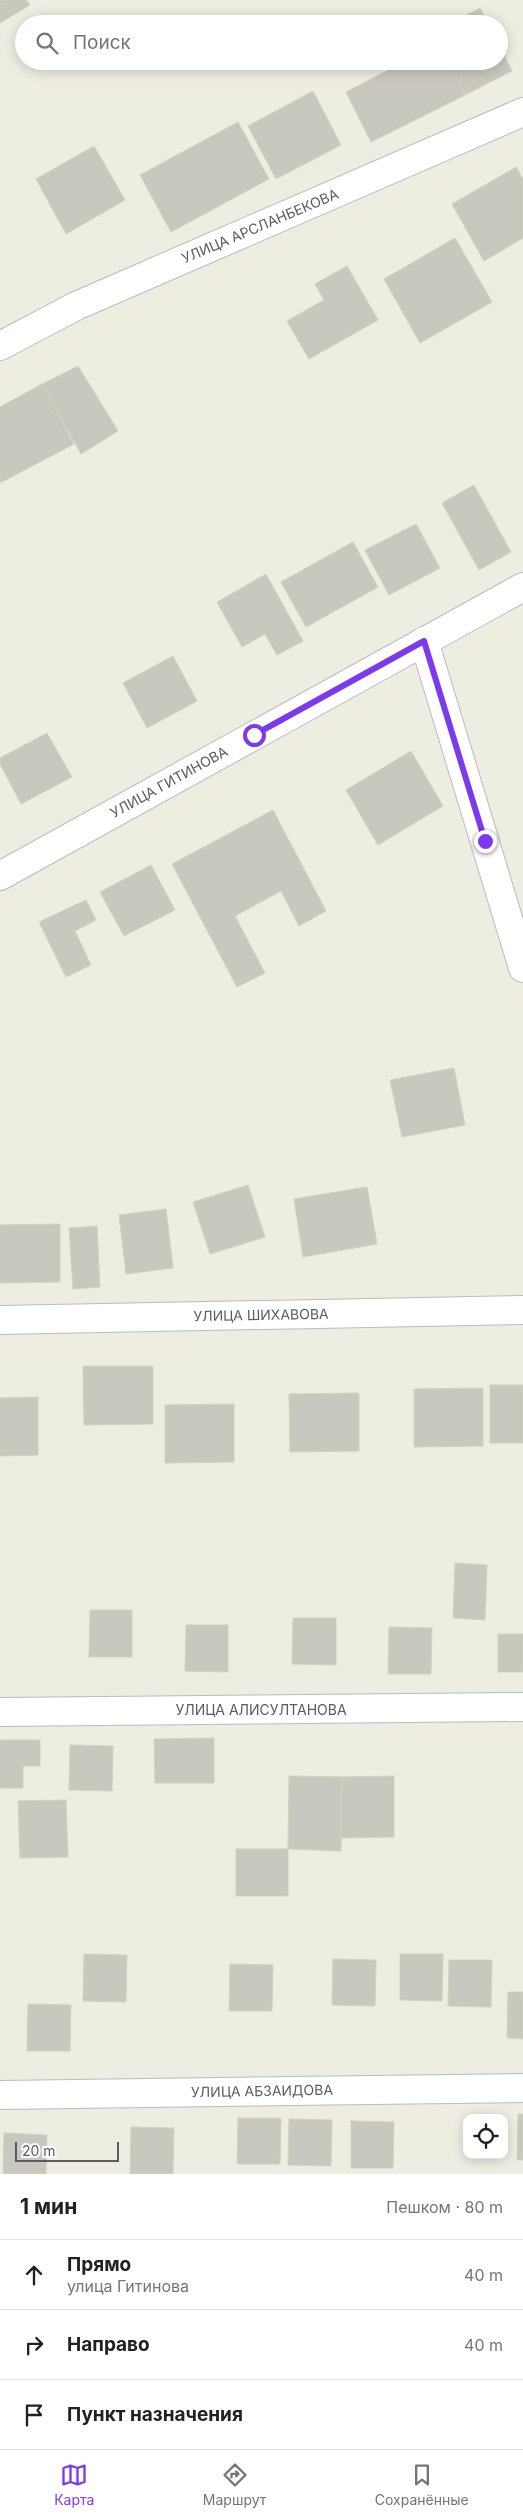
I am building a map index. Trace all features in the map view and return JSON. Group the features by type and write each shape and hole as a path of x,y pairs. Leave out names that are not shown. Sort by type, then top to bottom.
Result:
{"street":[{"name":"УЛИЦА АРСЛАНБЕКОВА","path":"0,346 76,306 523,112"},
{"name":"УЛИЦА ГИТИНОВА","path":"0,876 523,587"},
{"path":"424,641 523,968"},
{"name":"УЛИЦА ШИХАВОВА","path":"0,1320 523,1310"},
{"name":"УЛИЦА АЛИСУЛТАНОВА","path":"0,1712 523,1708"},
{"name":"УЛИЦА АБЗАИДОВА","path":"0,2095 523,2088"}],"building":[{"path":"0,0 26,0 30,5 0,23"},
{"path":"480,8 484,15 466,15"},
{"path":"508,63 512,71 465,95 452,70 508,70"},
{"path":"389,70 452,70 465,95 371,142 346,92"},
{"path":"313,91 341,145 276,179 248,126"},
{"path":"238,122 269,179 171,232 140,175"},
{"path":"94,146 125,200 66,234 36,179"},
{"path":"516,167 523,179 523,238 484,261 452,204"},
{"path":"455,238 492,302 420,343 384,279"},
{"path":"347,266 378,320 309,359 287,321 324,300 315,284"},
{"path":"78,366 118,431 81,454 42,384"},
{"path":"42,384 74,444 0,483 0,407"},
{"path":"474,485 511,552 479,570 442,503"},
{"path":"416,524 440,568 389,595 365,550"},
{"path":"353,542 378,587 306,627 281,582"},
{"path":"266,574 303,641 277,655 265,634 242,647 217,602"},
{"path":"173,656 197,701 147,728 123,683"},
{"path":"47,733 72,777 21,804 0,764 0,758"},
{"path":"411,751 443,806 378,845 346,790"},
{"path":"273,810 326,911 299,926 281,891 235,916 265,973 237,987 172,864"},
{"path":"151,865 175,910 124,936 100,892"},
{"path":"86,900 96,920 75,931 91,965 66,977 39,922"},
{"path":"454,1068 465,1125 402,1137 390,1080"},
{"path":"248,1185 265,1237 210,1254 193,1202"},
{"path":"367,1187 377,1244 303,1257 294,1199"},
{"path":"166,1209 173,1268 126,1274 119,1215"},
{"path":"60,1224 60,1282 0,1283 0,1225"},
{"path":"97,1226 100,1287 73,1289 69,1228"},
{"path":"83,1366 153,1366 153,1424 84,1425"},
{"path":"490,1385 523,1385 523,1443 490,1443"},
{"path":"483,1388 483,1446 414,1447 414,1389"},
{"path":"359,1393 359,1451 290,1452 289,1394"},
{"path":"38,1397 38,1455 0,1456 0,1398"},
{"path":"234,1404 234,1462 165,1463 165,1405"},
{"path":"455,1563 487,1565 485,1620 453,1618"},
{"path":"90,1610 132,1610 132,1657 89,1657"},
{"path":"293,1618 336,1618 336,1665 292,1664"},
{"path":"186,1625 228,1625 228,1672 185,1671"},
{"path":"389,1627 432,1628 431,1674 388,1674"},
{"path":"498,1634 523,1634 523,1672 498,1672"},
{"path":"214,1738 214,1783 155,1783 154,1739"},
{"path":"0,1740 40,1740 40,1766 23,1766 23,1788 0,1788"},
{"path":"70,1745 113,1746 112,1791 69,1790"},
{"path":"289,1776 342,1777 341,1851 288,1849"},
{"path":"394,1776 394,1837 341,1838 342,1777"},
{"path":"66,1800 68,1857 20,1858 18,1801"},
{"path":"236,1849 288,1849 288,1896 236,1896"},
{"path":"84,1954 127,1955 126,2002 83,2001"},
{"path":"400,1954 443,1954 442,2001 400,2000"},
{"path":"333,1959 376,1960 375,2006 332,2005"},
{"path":"449,1960 492,1960 491,2007 448,2006"},
{"path":"230,1964 273,1965 272,2011 229,2011"},
{"path":"508,1992 523,1992 523,2039 507,2038"},
{"path":"28,2004 71,2005 70,2051 27,2051"},
{"path":"518,2114 523,2114 523,2160 517,2160"},
{"path":"238,2118 281,2118 280,2164 237,2164"},
{"path":"289,2119 332,2120 331,2166 288,2165"},
{"path":"351,2121 394,2122 393,2168 351,2168"},
{"path":"131,2127 174,2128 173,2174 130,2174"},
{"path":"4,2133 47,2135 46,2174 3,2174"}],"route":[{"path":"254,735 424,641 485,841"}]}
